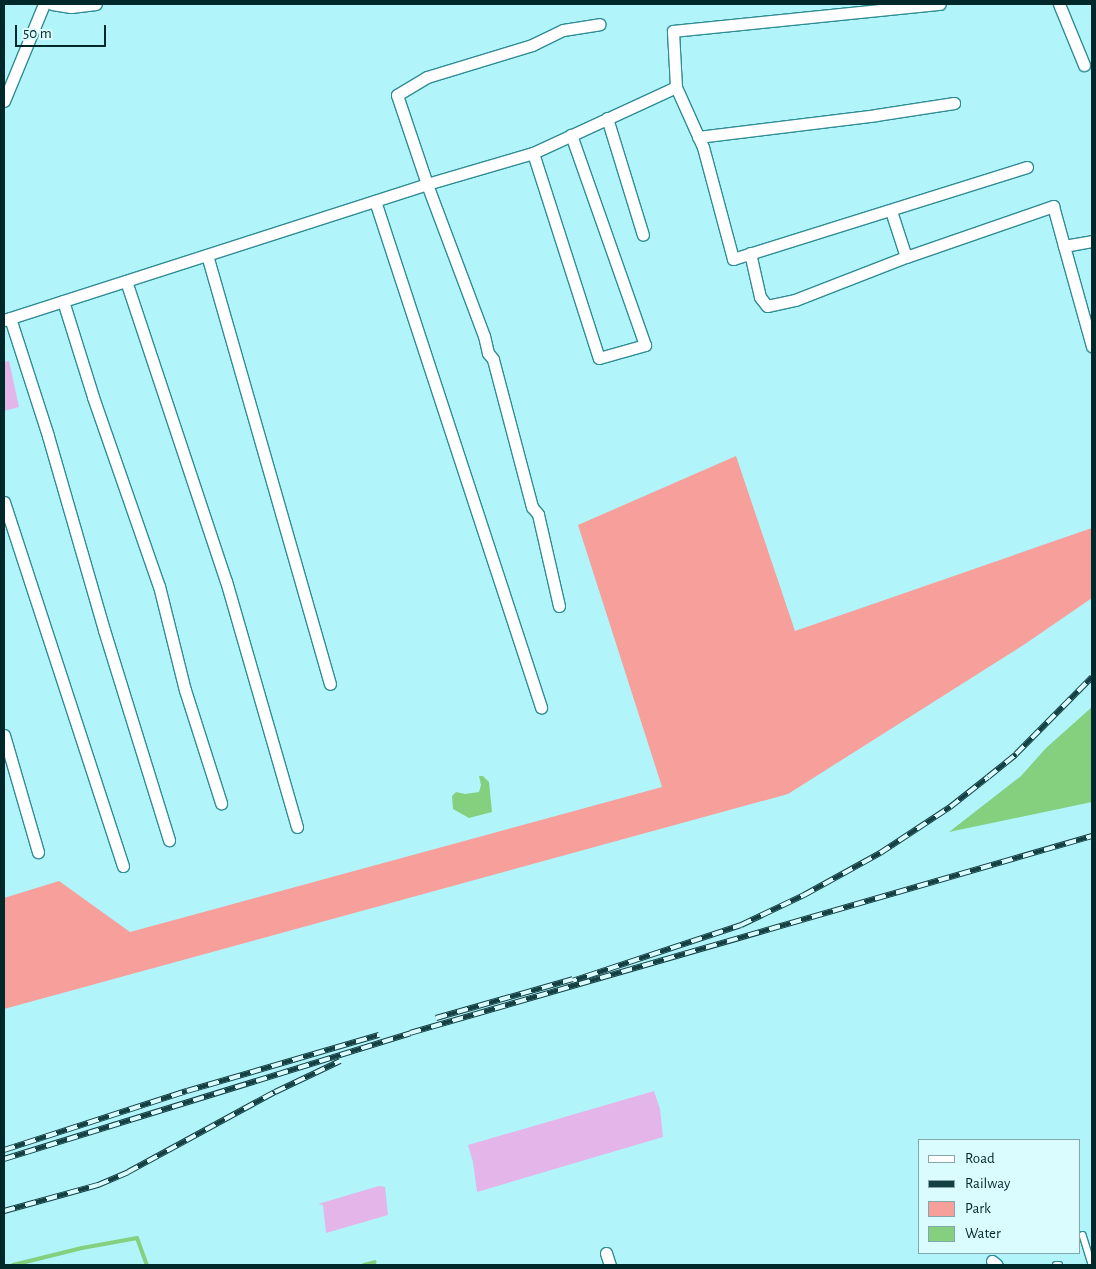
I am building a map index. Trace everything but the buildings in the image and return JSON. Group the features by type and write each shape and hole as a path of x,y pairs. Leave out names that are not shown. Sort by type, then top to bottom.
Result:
{"street":[{"path":"4,102 44,4"},
{"path":"52,4 71,7 96,4"},
{"path":"940,4 673,31 676,87 698,137 733,259 1027,167"},
{"path":"1059,4 1084,65"},
{"path":"559,606 538,514 532,507 493,359 488,353 484,336 427,184 397,96 427,77 532,45 563,30 600,24"},
{"path":"169,840 48,436 7,320 427,184 534,153 676,87"},
{"path":"698,137 876,115 954,103"},
{"path":"607,118 643,235"},
{"path":"534,153 598,358 645,345 571,135"},
{"path":"376,201 542,707"},
{"path":"750,253 760,298 767,306 795,300 906,257 1053,206 1092,346"},
{"path":"891,211 906,257"},
{"path":"1064,246 1092,241"},
{"path":"207,255 330,684"},
{"path":"126,281 226,580 297,827"},
{"path":"63,301 93,397 160,586 186,690 221,803"},
{"path":"4,502 123,866"},
{"path":"4,735 38,852"},
{"path":"606,1253 610,1265"}],"lane":[{"path":"1083,1235 1092,1265"}],"green space":[{"path":"736,456 795,631 1092,528 1092,598 1025,644 788,794 4,1009 4,898 59,881 130,932 662,787 578,525"}],"water":[{"path":"1092,707 1092,802 949,832 1021,776 1046,748"},
{"path":"479,776 483,776 489,782 492,812 469,818 453,809 452,796 456,792 465,794 479,792 481,785"}],"waterway":[{"path":"13,1265 82,1248 137,1238 147,1265"},
{"path":"364,1265 375,1262"}],"railway":[{"path":"566,983 741,925 804,895 880,853 950,807 1016,754 1092,677"},
{"path":"4,1159 410,1033 1092,836"},
{"path":"436,1018 573,979"},
{"path":"4,1150 187,1091 379,1035"},
{"path":"4,1211 98,1185 128,1172 275,1092 340,1061"}]}
